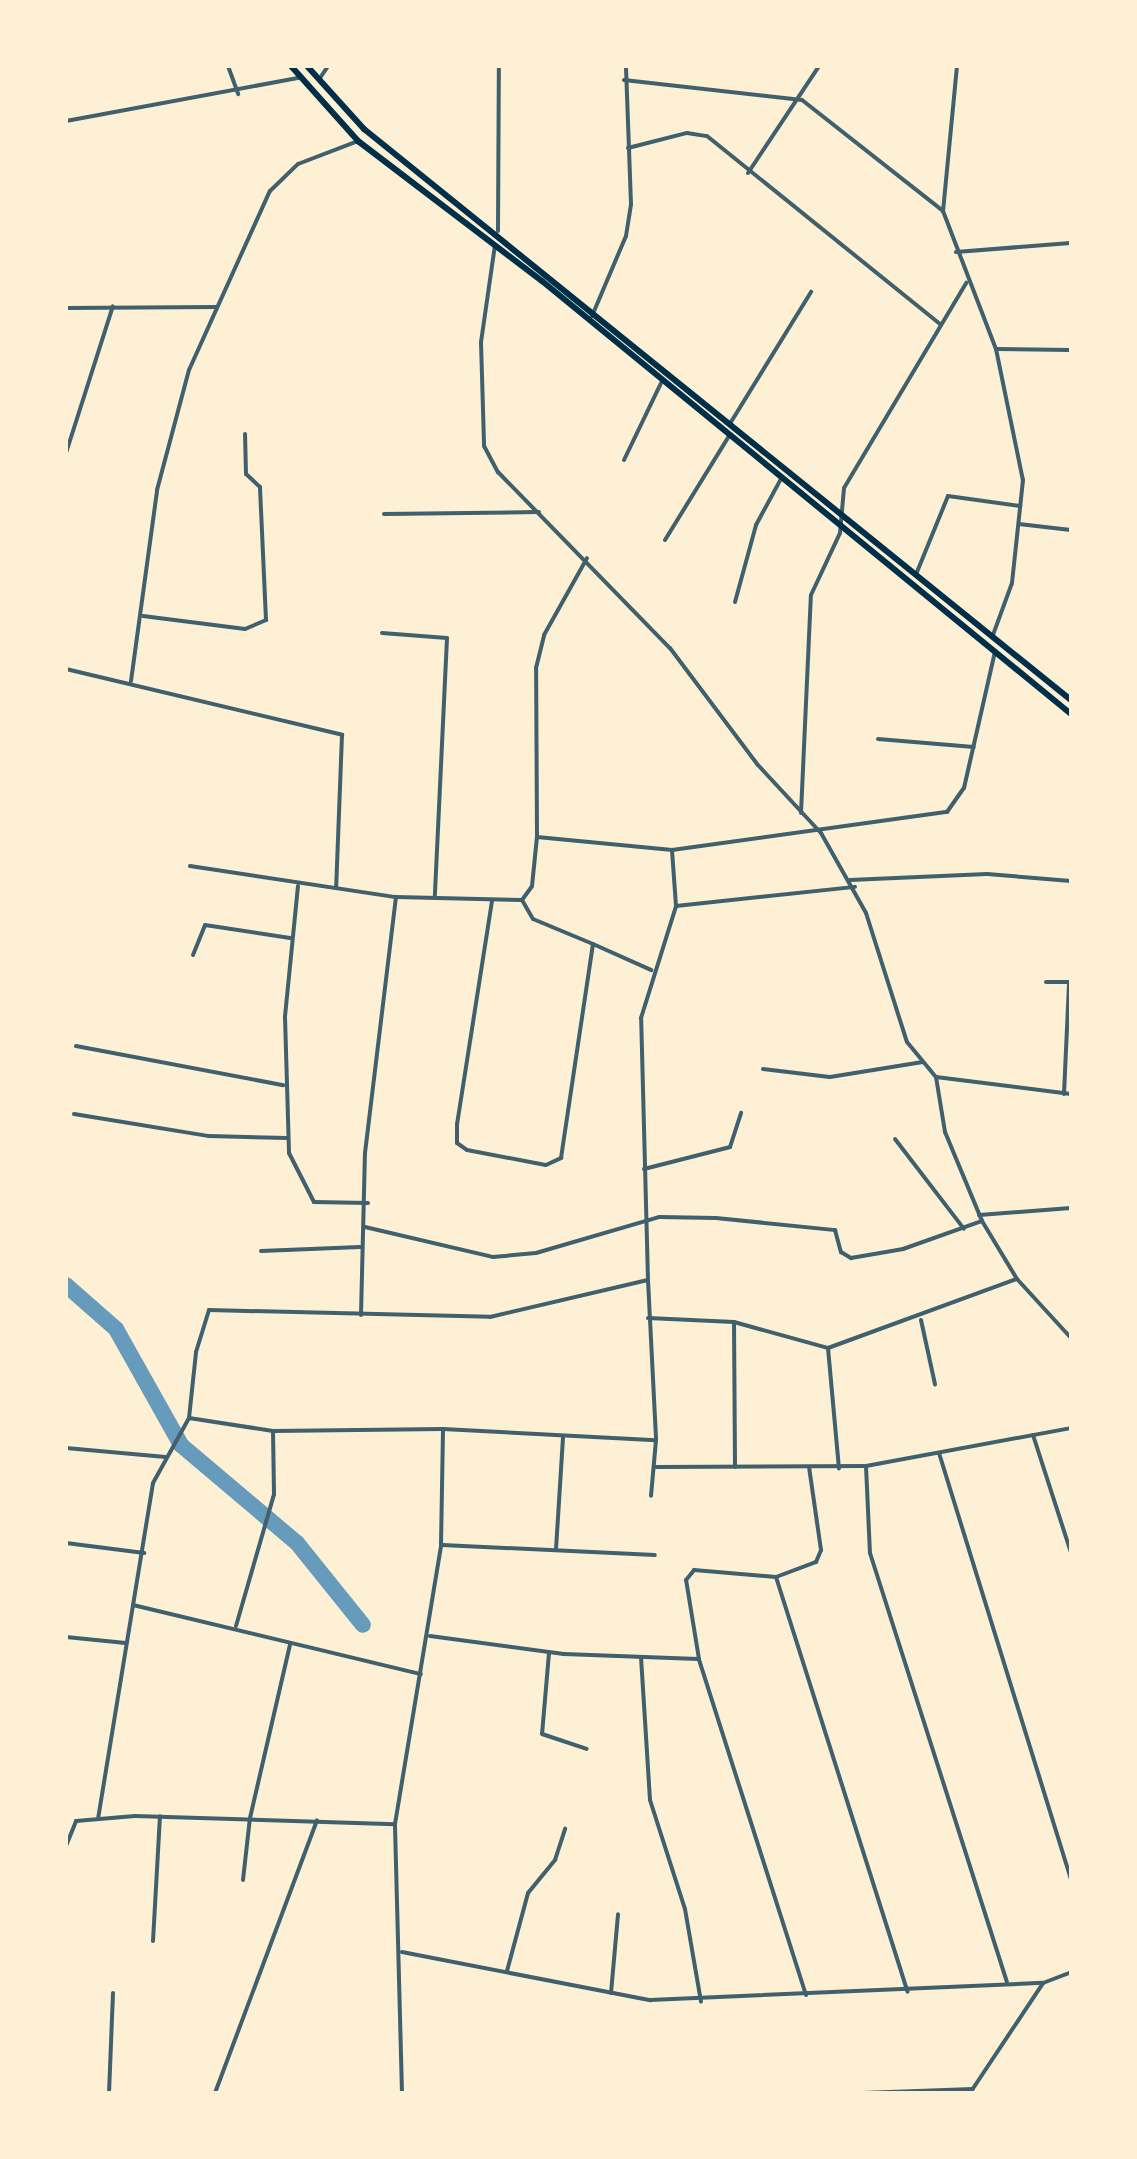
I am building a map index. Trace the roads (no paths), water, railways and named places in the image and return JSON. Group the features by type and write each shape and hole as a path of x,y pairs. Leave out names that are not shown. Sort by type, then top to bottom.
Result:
{"main road":[{"path":"291,66 358,141 495,243 661,383 835,518 1071,714"},
{"path":"307,66 364,129 498,231 594,313 840,508 1071,700"}],"street":[{"path":"228,66 238,94"},
{"path":"319,80 328,66"},
{"path":"498,231 499,66"},
{"path":"589,322 626,236 626,66"},
{"path":"748,173 802,100 819,66"},
{"path":"957,66 943,211 966,283 996,349 1020,448 1019,524 1012,583 993,635"},
{"path":"66,121 238,94 299,78"},
{"path":"624,80 802,100 943,211"},
{"path":"628,148 697,133 940,324"},
{"path":"131,681 143,616 157,490 189,370 270,191 298,164 358,141"},
{"path":"495,243 481,342 484,446 498,472 587,558 670,648 801,813 821,833 855,887 907,1042 936,1077 945,1132 980,1218 1017,1279 1071,1338"},
{"path":"956,252 1071,243"},
{"path":"801,813 811,595 840,533 835,518 844,488 966,283"},
{"path":"731,422 811,292"},
{"path":"66,453 113,306"},
{"path":"66,308 216,307"},
{"path":"996,349 1071,350"},
{"path":"624,460 661,383"},
{"path":"143,616 245,629 266,620 260,487 246,474 245,434"},
{"path":"665,540 729,436"},
{"path":"735,602 756,525 782,477"},
{"path":"917,572 948,496 1020,506"},
{"path":"384,514 539,512"},
{"path":"1019,524 1071,530"},
{"path":"522,900 532,886 537,837 536,668 544,635 587,558"},
{"path":"382,633 447,638 435,896"},
{"path":"537,837 672,850 821,833 947,812 964,788 995,651"},
{"path":"66,669 131,681 157,696 342,735 336,888"},
{"path":"878,739 974,747"},
{"path":"651,1496 656,1467 656,1440 648,1318 641,1018 652,971 666,950 676,906 672,850"},
{"path":"190,866 298,886 396,897 522,900"},
{"path":"850,880 987,874 1071,881"},
{"path":"298,886 290,938 283,1085 287,1138 310,1199 368,1203"},
{"path":"676,906 855,887"},
{"path":"361,1315 360,1247 368,1203 365,1153 396,897"},
{"path":"522,900 533,919 652,971"},
{"path":"492,901 457,1124 457,1143 467,1150 546,1165 561,1158 593,944"},
{"path":"193,955 205,925 290,938"},
{"path":"1046,982 1070,982 1064,1094"},
{"path":"76,1046 283,1085"},
{"path":"763,1069 830,1077 923,1062"},
{"path":"936,1077 1071,1094"},
{"path":"644,1169 730,1147 741,1113"},
{"path":"74,1114 209,1136 287,1138"},
{"path":"895,1139 964,1229"},
{"path":"365,1227 493,1257 536,1253 646,1219 835,1230 841,1252 851,1258 964,1229 980,1218 1071,1208"},
{"path":"261,1251 360,1247"},
{"path":"648,1318 734,1322 828,1348 921,1320 1017,1279"},
{"path":"98,1819 126,1643 144,1553 153,1483 189,1418 196,1352 209,1310 490,1317 648,1280"},
{"path":"921,1320 935,1384"},
{"path":"734,1322 735,1467"},
{"path":"1061,1326 1071,1325"},
{"path":"828,1348 839,1468"},
{"path":"189,1418 273,1431 443,1429 656,1440"},
{"path":"656,1467 866,1466 1071,1428"},
{"path":"402,2093 402,1952 395,1824 430,1636 441,1545 443,1429"},
{"path":"236,1626 260,1530 270,1507 273,1431"},
{"path":"1033,1435 1071,1553"},
{"path":"556,1549 563,1437"},
{"path":"66,1448 166,1457"},
{"path":"939,1453 1071,1880"},
{"path":"866,1466 870,1553 1007,1982"},
{"path":"806,1995 699,1659 688,1574 776,1577 808,1569 821,1550 809,1467"},
{"path":"66,1543 144,1553"},
{"path":"441,1545 655,1555"},
{"path":"776,1577 908,1992"},
{"path":"133,1605 236,1626 290,1645 421,1674"},
{"path":"430,1636 550,1652 699,1659"},
{"path":"66,1637 126,1643"},
{"path":"243,1880 250,1818 290,1645"},
{"path":"550,1652 542,1734 587,1749"},
{"path":"641,1657 650,1800 685,1909 701,2002"},
{"path":"66,1846 76,1821 98,1819 160,1816 395,1824"},
{"path":"153,1941 160,1816"},
{"path":"215,2093 317,1820"},
{"path":"507,1971 528,1893 555,1860 565,1829"},
{"path":"611,1993 618,1914"},
{"path":"402,1952 611,1993 701,2002 908,1992 1007,1982 1043,1983 1071,1972"},
{"path":"862,2093 972,2091 1043,1983"},
{"path":"109,2093 113,1993"}],"waterway":[{"path":"66,1285 116,1329 181,1445 297,1543 363,1625"}]}
